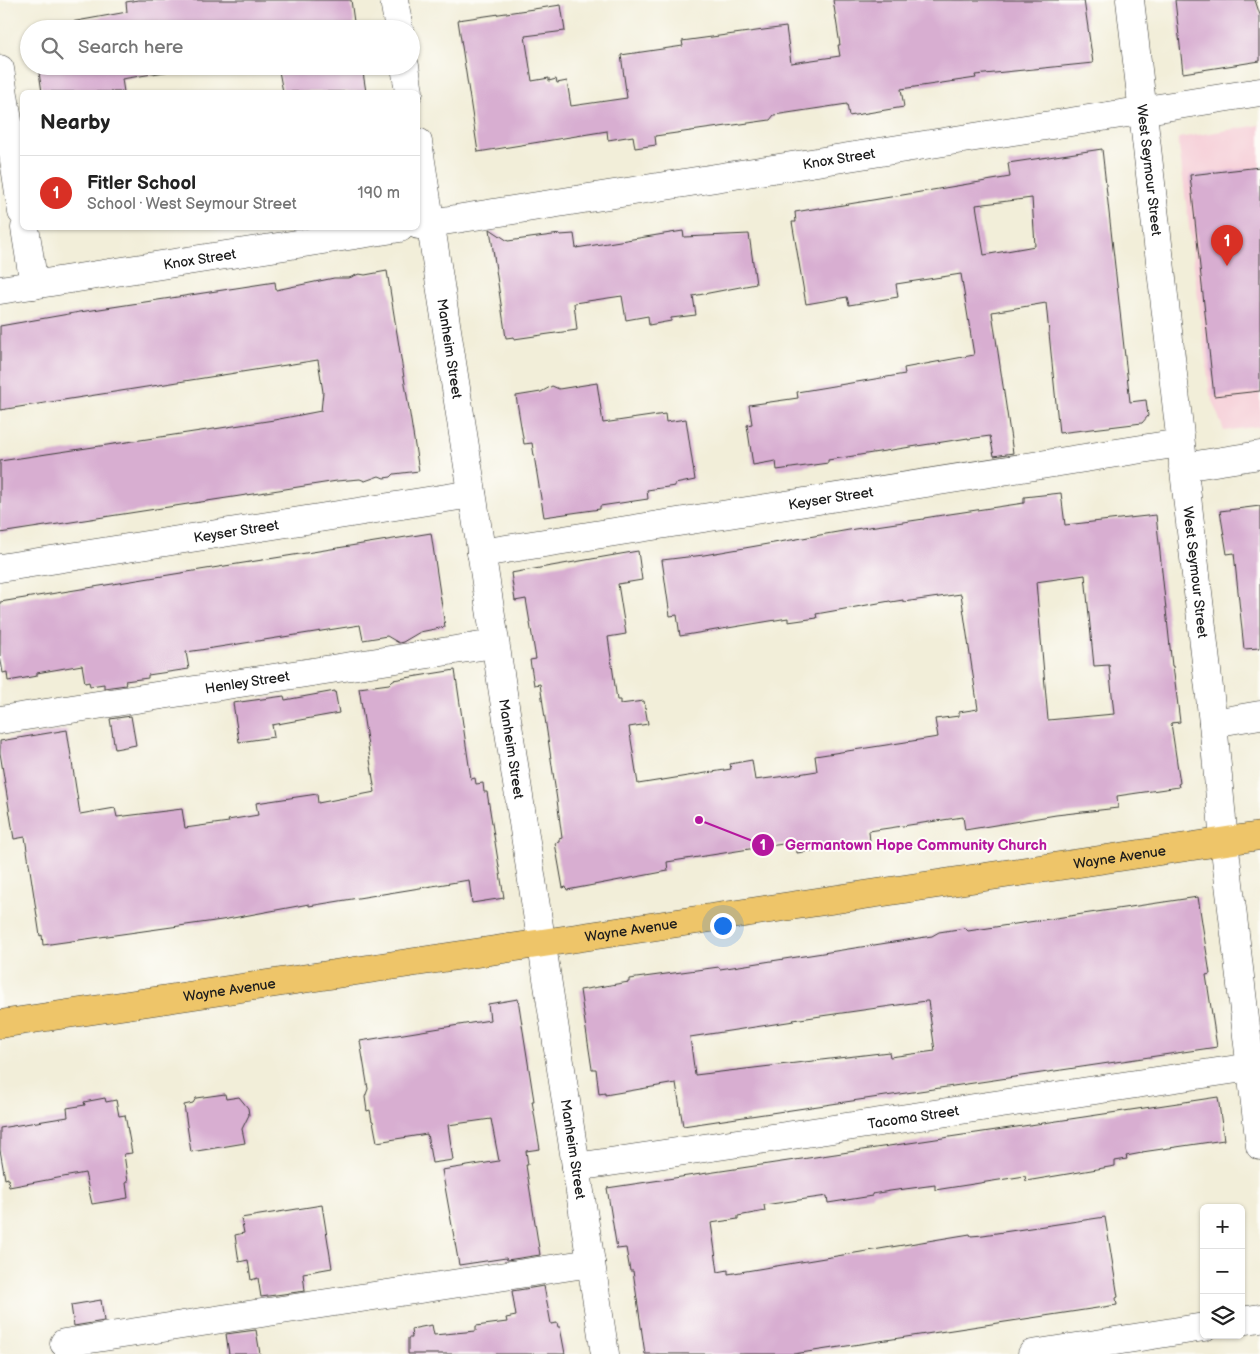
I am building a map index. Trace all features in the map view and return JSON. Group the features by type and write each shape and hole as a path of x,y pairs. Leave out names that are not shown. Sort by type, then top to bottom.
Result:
{"main road":[{"name":"Wayne Avenue","path":"0,1024 1260,836"}],"street":[{"path":"394,0 397,20"},
{"name":"West Seymour Street","path":"1130,0 1260,1146"},
{"path":"0,69 20,199"},
{"path":"406,75 409,90"},
{"name":"Knox Street","path":"424,224 1260,92"},
{"name":"Manheim Street","path":"420,169 424,224 472,494 605,1354"},
{"path":"25,230 34,285"},
{"name":"Knox Street","path":"0,290 387,230"},
{"name":"Keyser Street","path":"480,553 1182,455 1260,455"},
{"name":"Keyser Street","path":"0,568 472,494"},
{"name":"Henley Street","path":"0,720 494,644"},
{"path":"1213,723 1260,715"},
{"name":"Tacoma Street","path":"576,1167 1251,1067"},
{"path":"64,1343 591,1263"},
{"path":"1245,1320 1260,1318"},
{"path":"1032,1354 1200,1328"}],"shaded area":[{"path":"1260,125 1260,426 1224,431 1210,394 1178,138"}],"building":[{"path":"138,0 351,0 354,20 82,20 127,12 126,2"},
{"path":"833,0 1084,0 1093,63 975,75 976,78 901,89 904,107 849,116 847,104 774,115 770,120 655,136 656,145 635,148 633,136 608,140 607,131 478,152 458,20 561,5 565,31 525,36 532,81 549,78 549,81 556,79 557,83 567,81 571,106 627,98 621,55 683,46 682,41 786,27 791,63 840,56"},
{"path":"1175,0 1255,0 1260,15 1260,61 1183,73"},
{"path":"39,75 146,75 122,79 124,90 42,90"},
{"path":"280,75 363,75 366,90 283,90"},
{"path":"1102,149 1130,402 1146,400 1148,416 1142,423 1059,433 1046,303 992,312 1013,453 994,456 990,436 828,460 828,463 777,470 776,461 753,465 747,425 752,424 749,405 798,398 797,392 905,374 904,368 974,355 961,274 896,284 898,297 849,305 847,297 806,304 792,222 796,222 795,212 1010,177 1008,163","holes":["1032,198 1035,246 984,255 976,205"]},
{"path":"1260,167 1260,391 1214,396 1190,175"},
{"path":"490,229 508,241 574,234 576,248 683,231 684,237 749,234 756,284 693,296 696,315 671,318 671,321 649,325 648,316 626,320 622,296 574,303 577,330 514,339 514,337 506,338"},
{"path":"387,271 419,471 394,474 391,477 384,478 379,476 365,481 360,479 337,481 0,533 0,461 274,420 321,411 323,392 318,360 0,410 0,326 275,282 276,290 334,278 349,278 359,274 365,275"},
{"path":"597,383 603,423 665,414 666,422 686,419 695,480 675,484 675,486 647,490 648,499 600,506 600,509 544,517 532,443 524,444 516,396 541,392 552,386 559,389"},
{"path":"1061,493 1065,525 1156,515 1180,722 1171,723 1179,787 1117,796 1118,808 1056,815 965,830 963,817 869,831 870,842 797,853 796,842 667,862 668,871 567,890 566,887 563,888 555,843 559,842 559,839 562,838 557,800 540,684 534,685 530,660 536,659 526,599 515,601 511,573 638,551 642,580 618,584 626,634 608,637 617,700 620,700 620,704 644,701 648,724 629,727 638,784 731,769 730,764 752,760 755,780 786,776 817,771 815,756 938,737 935,719 959,716 959,712 978,709 961,594 903,602 903,600 890,601 816,614 817,618 788,622 788,618 680,636 677,615 670,616 662,560 704,555 1024,503 1024,497","holes":["1085,575 1094,666 1109,665 1114,714 1048,720 1036,582"]},
{"path":"1260,506 1260,648 1244,649 1234,553 1227,554 1220,511"},
{"path":"431,533 445,627 420,632 403,642 399,643 387,636 363,640 360,625 186,652 189,669 148,675 148,678 125,681 126,685 104,688 104,684 90,686 89,682 85,683 82,665 37,673 37,676 8,681 7,672 3,673 0,655 0,602"},
{"path":"455,670 471,779 475,778 476,784 483,783 484,792 487,792 504,898 472,903 469,880 309,906 309,904 222,920 43,945 25,837 14,839 0,753 0,741 67,730 80,814 115,808 117,817 182,809 185,828 229,822 228,820 258,815 256,803 317,794 318,803 375,792 359,688 389,684 393,680"},
{"path":"335,691 339,713 272,725 274,737 239,742 233,703 284,696 285,700"},
{"path":"131,716 136,745 115,749 110,719"},
{"path":"1198,897 1210,974 1206,975 1217,1047 683,1126 676,1083 605,1095 605,1093 599,1094 596,1069 592,1069 580,990 629,982 629,979 719,967 720,969 932,936 939,932 965,928 968,931","holes":["928,1001 935,1051 890,1057 889,1052 695,1075 690,1037"]},
{"path":"518,999 540,1149 526,1151 528,1165 526,1165 540,1255 459,1265 442,1170 499,1161 491,1119 448,1125 453,1160 432,1163 427,1134 377,1142 370,1110 367,1111 365,1097 368,1089 360,1041 490,1020 488,1004"},
{"path":"225,1094 226,1099 239,1097 248,1108 249,1115 242,1129 245,1143 191,1152 184,1105 193,1103 196,1098"},
{"path":"1218,1097 1224,1140 1142,1152 1126,1156 1127,1159 1115,1161 1115,1166 1026,1181 1025,1176 935,1190 935,1185 890,1191 828,1203 827,1196 764,1205 765,1211 738,1216 738,1219 711,1223 718,1272 728,1270 728,1274 970,1234 971,1236 983,1235 1105,1217 1118,1297 1116,1298 1117,1305 794,1354 645,1354 633,1271 630,1271 626,1248 617,1249 607,1188"},
{"path":"105,1098 106,1102 116,1100 119,1116 125,1115 132,1153 124,1154 128,1198 92,1204 85,1173 9,1187 8,1178 5,1179 0,1150 0,1128 68,1117 67,1108 85,1105 84,1102"},
{"path":"322,1205 332,1268 303,1273 305,1291 261,1297 258,1278 251,1280 248,1260 239,1262 235,1235 244,1233 241,1218"},
{"path":"544,1286 551,1324 557,1323 558,1327 560,1327 565,1354 408,1354 408,1338 412,1338 411,1329 432,1325 434,1335 476,1331 476,1326 507,1322 506,1318 516,1316 512,1291"},
{"path":"101,1300 104,1321 74,1326 71,1305"},
{"path":"256,1330 260,1354 229,1354 226,1334"}],"place":[{"name":"Fitler School","path":"1227,266"},
{"name":"Germantown Hope Community Church","path":"699,820"}]}
